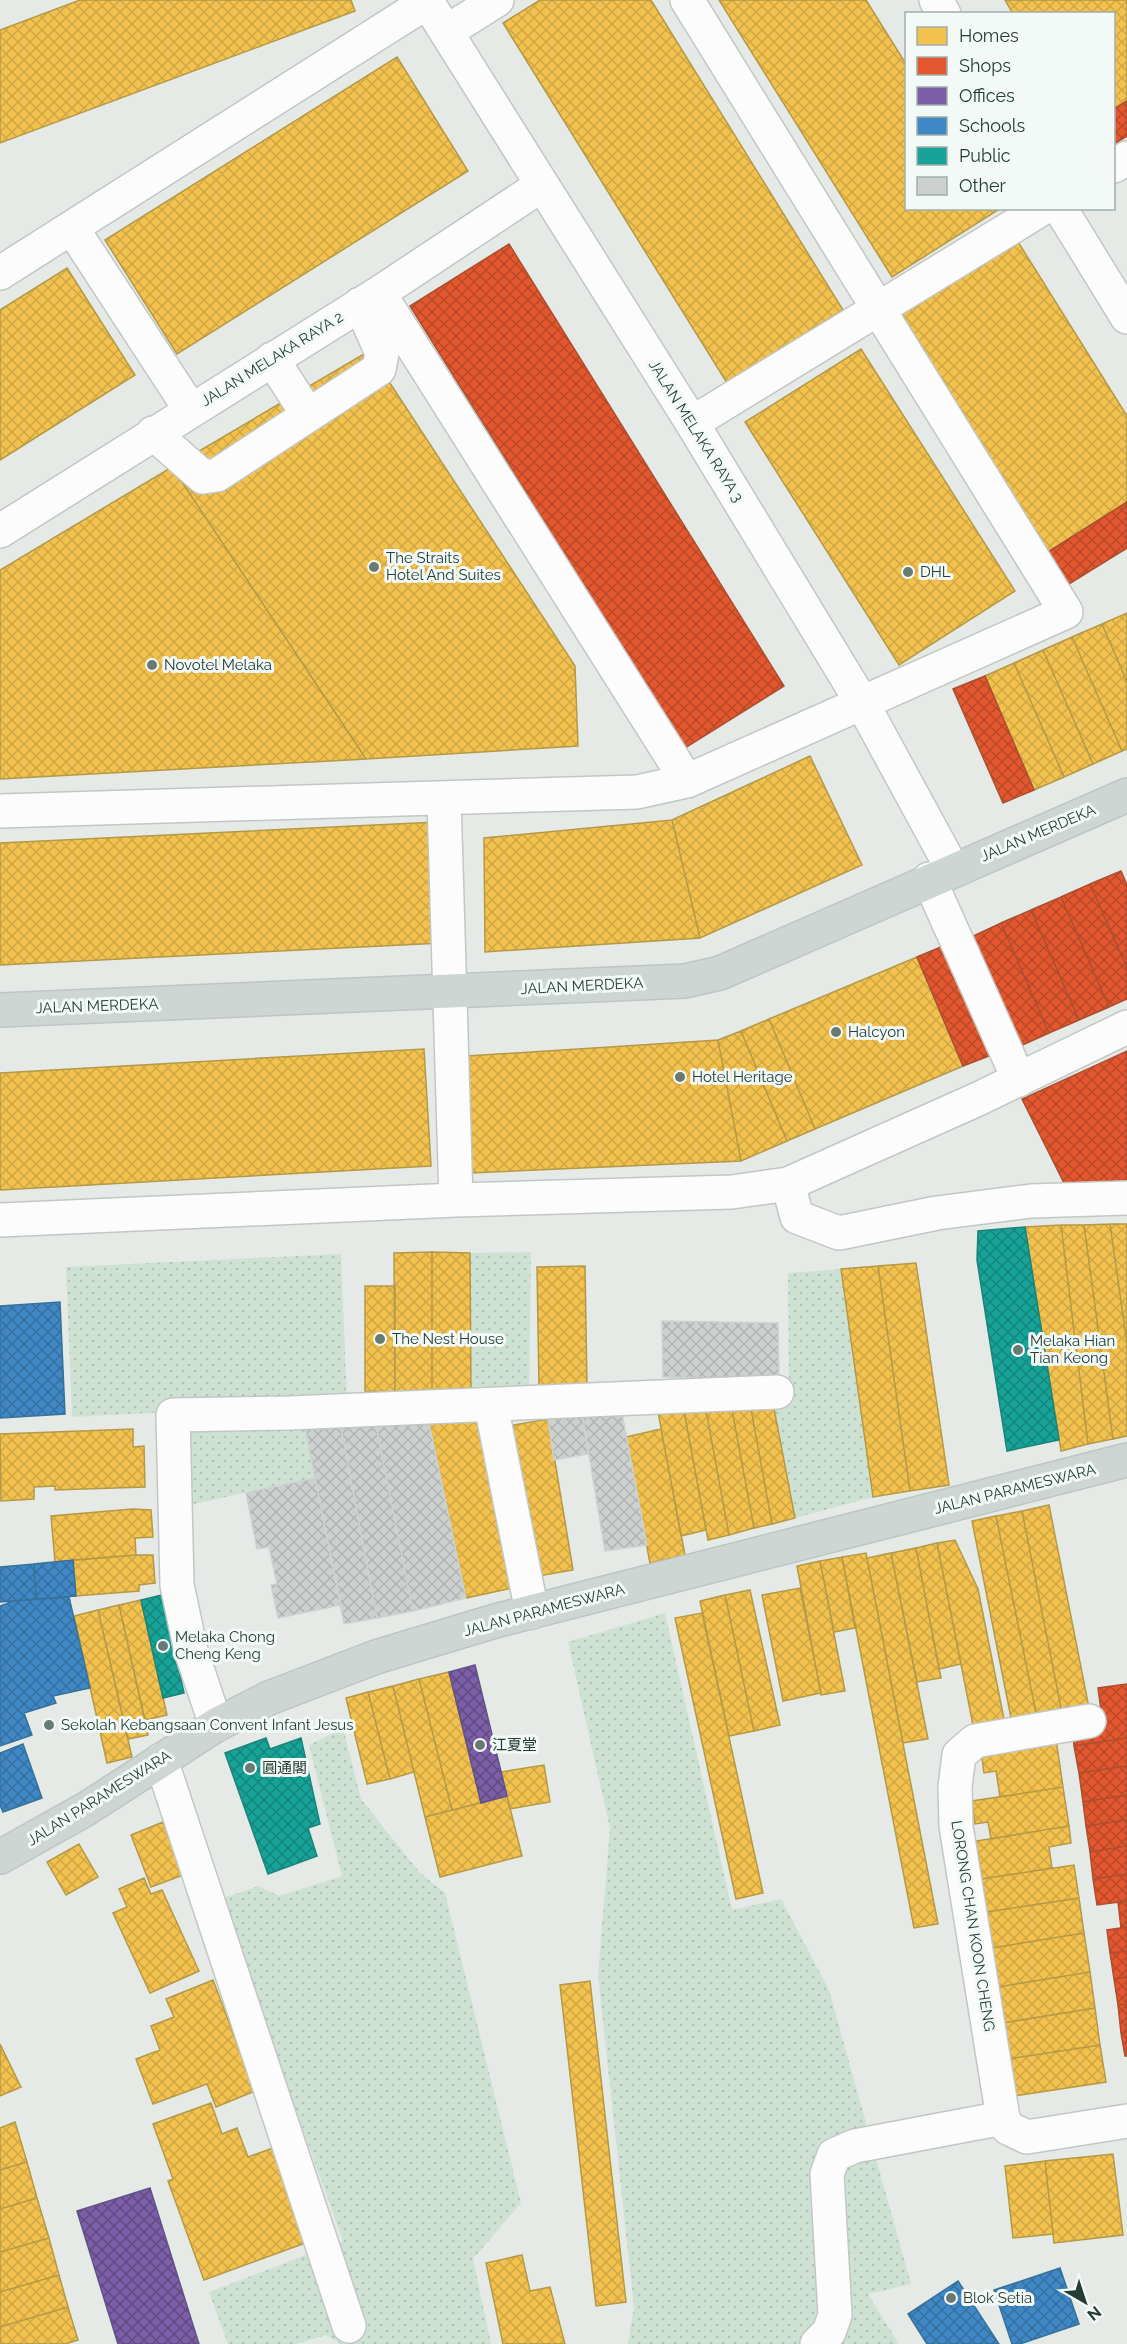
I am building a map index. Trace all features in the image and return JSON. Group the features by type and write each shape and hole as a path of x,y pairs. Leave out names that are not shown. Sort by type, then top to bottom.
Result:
{"main road":[{"name":"JALAN MERDEKA","path":"0,1010 450,993 685,981 720,973 941,874 1127,795"},
{"name":"JALAN PARAMESWARA","path":"0,1857 86,1809 216,1725 269,1698 376,1657 532,1612 1127,1460"}],"street":[{"path":"446,32 497,0"},
{"path":"0,811 637,792 687,781 1066,612 687,0"},
{"path":"0,273 426,1"},
{"name":"JALAN MELAKA RAYA 3","path":"426,1 692,423 861,702 941,874 1019,1080"},
{"name":"JALAN MELAKA RAYA 2","path":"0,531 190,409 370,299 542,185"},
{"path":"692,423 1040,210"},
{"path":"1061,210 1127,317"},
{"path":"72,228 190,409"},
{"path":"153,434 203,477 217,475 379,369 382,353 370,299"},
{"path":"370,299 687,781"},
{"path":"272,359 308,415"},
{"path":"444,799 456,1200"},
{"path":"0,1220 456,1200 732,1192 788,1184 1019,1080 1127,1027"},
{"path":"788,1184 797,1217 839,1233 938,1213 1031,1201 1127,1198"},
{"path":"216,1725 191,1651 177,1585 173,1415 290,1413 777,1392"},
{"path":"490,1405 532,1612"},
{"name":"LORONG CHAN KOON CHENG","path":"1004,2118 956,1826 959,1755 975,1741 1089,1721"},
{"path":"161,1760 350,2326"},
{"path":"817,2344 829,2332 835,2315 827,2174 834,2155 855,2146 1004,2118 1008,2128 1027,2137 1127,2121"}],"green space":[{"path":"531,1252 529,1397 471,1396 470,1253"},
{"path":"341,1254 347,1403 72,1417 66,1267"},
{"path":"841,1269 873,1497 795,1518 772,1398 789,1395 788,1273"},
{"path":"303,1417 315,1478 184,1506 181,1423"},
{"path":"665,1613 732,1910 781,1899 829,1990 911,2284 868,2294 899,2344 628,2344 634,2307 598,1976 610,1828 568,1642"},
{"path":"343,1728 361,1799 420,1873 445,1893 521,2203 473,2259 491,2344 341,2344 326,2335 297,2344 228,2344 209,2292 343,2241 220,1899 259,1886 279,1896 342,1876 309,1745"}],"building: Homes":[{"path":"80,0 351,0 355,11 0,143 0,30"},
{"path":"540,0 651,0 843,310 727,383 503,23"},
{"path":"719,0 866,0 905,62 905,210 998,210 892,277"},
{"path":"1005,0 1127,0 1127,101 1115,108 1115,12 1012,12"},
{"path":"397,57 468,171 177,354 105,240"},
{"path":"1015,237 1127,416 1127,502 1048,552 897,311"},
{"path":"67,268 135,375 0,460 0,310"},
{"path":"861,349 1015,591 899,665 745,422"},
{"name":"The Straits Hotel And Suites","path":"369,351 575,666 578,746 366,759 172,467"},
{"name":"Novotel Melaka","path":"172,467 366,759 0,779 0,570"},
{"path":"1127,613 1127,682 1102,624"},
{"path":"1102,624 1127,682 1127,749 1122,751 1072,637"},
{"path":"1072,637 1122,751 1093,764 1043,650"},
{"path":"1043,650 1093,764 1064,777 1014,663"},
{"path":"1014,663 1064,777 1034,790 985,676"},
{"path":"810,756 862,865 700,938 672,820"},
{"path":"672,820 700,938 485,952 484,838"},
{"path":"437,822 442,943 0,965 0,843"},
{"path":"917,957 963,1066 815,1129 769,1019"},
{"path":"769,1019 815,1129 787,1141 741,1031"},
{"path":"741,1031 787,1141 741,1161 718,1040"},
{"path":"718,1040 741,1161 470,1173 467,1056"},
{"path":"424,1049 431,1166 0,1190 0,1073"},
{"path":"1110,1224 1127,1344 1127,1436 1113,1439 1084,1225"},
{"path":"1110,1224 1127,1224 1127,1344"},
{"path":"1061,1225 1088,1444 1061,1451 1025,1227"},
{"path":"1061,1225 1084,1225 1113,1439 1088,1444"},
{"path":"432,1252 432,1396 395,1397 394,1253"},
{"path":"432,1252 470,1253 471,1396 432,1396"},
{"path":"916,1263 949,1485 910,1491 878,1266"},
{"path":"585,1266 587,1386 539,1387 537,1267"},
{"path":"878,1266 910,1491 873,1497 841,1269"},
{"name":"The Nest House","path":"365,1286 395,1286 395,1392 365,1391"},
{"path":"749,1398 772,1398 795,1518 772,1524"},
{"path":"749,1398 772,1524 754,1528 730,1399"},
{"path":"704,1399 729,1535 708,1540 682,1400"},
{"path":"704,1399 730,1399 754,1528 729,1535"},
{"path":"682,1400 706,1530 681,1536 656,1401"},
{"path":"427,1413 482,1413 517,1587 466,1598"},
{"path":"548,1419 573,1570 533,1577 508,1426"},
{"path":"133,1429 133,1447 144,1446 145,1487 55,1490 55,1486 34,1487 34,1499 1,1501 0,1434"},
{"path":"661,1429 685,1555 650,1563 626,1437"},
{"path":"1049,1505 1090,1713 1063,1718 1022,1511"},
{"path":"133,1509 151,1510 153,1537 135,1538 136,1555 55,1562 51,1516"},
{"path":"1022,1511 1063,1718 1038,1723 996,1516"},
{"path":"996,1516 1038,1723 1013,1728 972,1521"},
{"path":"955,1540 978,1589 1005,1724 974,1730 937,1543"},
{"path":"937,1543 961,1664 939,1669 916,1548"},
{"path":"916,1548 941,1678 917,1682 891,1553"},
{"path":"866,1553 938,1924 914,1928 842,1557"},
{"path":"891,1553 928,1739 903,1743 867,1558"},
{"path":"153,1555 155,1583 139,1585 139,1591 76,1596 73,1560"},
{"path":"842,1557 855,1628 834,1632 820,1561"},
{"path":"820,1561 845,1691 821,1695 797,1566"},
{"path":"800,1588 821,1693 783,1701 762,1595"},
{"path":"750,1590 780,1725 754,1731 725,1595"},
{"path":"725,1595 754,1731 729,1736 700,1601"},
{"path":"141,1600 167,1715 145,1720 119,1605"},
{"path":"119,1605 148,1735 128,1739 98,1610"},
{"path":"98,1610 132,1757 107,1763 74,1616"},
{"path":"702,1613 763,1893 736,1899 675,1618"},
{"path":"449,1672 481,1803 452,1810 419,1679"},
{"path":"419,1679 452,1810 425,1817 393,1686"},
{"path":"393,1686 414,1772 390,1779 368,1692"},
{"path":"368,1692 390,1779 367,1784 346,1698"},
{"path":"1056,1739 1063,1787 1000,1797 996,1771 984,1773 981,1751"},
{"path":"544,1765 550,1802 510,1809 501,1772"},
{"path":"1063,1787 1069,1826 991,1839 988,1822 975,1824 972,1801"},
{"path":"507,1796 522,1856 440,1877 425,1817"},
{"path":"163,1822 183,1875 151,1887 131,1835"},
{"path":"1069,1826 1071,1843 1049,1847 1052,1868 982,1879 976,1841"},
{"path":"79,1844 98,1877 66,1895 47,1862"},
{"path":"1074,1865 1079,1898 987,1912 982,1879"},
{"path":"144,1878 151,1894 162,1890 199,1971 150,1993 113,1913 127,1907 119,1889"},
{"path":"1079,1898 1084,1933 992,1948 987,1912"},
{"path":"1084,1933 1090,1972 998,1987 992,1948"},
{"path":"1090,1972 1095,2008 1003,2023 998,1987"},
{"path":"213,1980 255,2091 216,2107 207,2084 153,2104 136,2059 160,2050 151,2026 174,2017 166,1999"},
{"path":"590,1981 626,2302 596,2306 560,1985"},
{"path":"1095,2008 1100,2045 1008,2059 1003,2023"},
{"path":"0,2044 21,2087 0,2096"},
{"path":"1100,2045 1106,2082 1014,2096 1008,2059"},
{"path":"211,2103 222,2134 237,2128 248,2157 273,2148 308,2242 204,2280 168,2181 173,2179 153,2124"},
{"path":"15,2122 27,2162 0,2170 0,2128"},
{"path":"1113,2154 1123,2235 1054,2243 1045,2161"},
{"path":"1045,2161 1053,2234 1013,2238 1005,2166"},
{"path":"27,2162 37,2198 0,2209 0,2170"},
{"path":"37,2198 49,2238 0,2252 0,2209"},
{"path":"49,2238 59,2275 0,2292 0,2252"},
{"path":"522,2255 530,2291 550,2287 565,2344 503,2344 486,2263"},
{"path":"59,2275 68,2307 0,2327 0,2292"},
{"path":"68,2307 78,2340 65,2344 0,2344 0,2327"}],"building: Shops":[{"path":"1127,101 1127,136 1115,143 1115,108"},
{"path":"509,244 784,686 685,748 410,306"},
{"path":"1127,502 1127,548 1069,584 1048,552"},
{"path":"985,676 1034,790 1003,803 953,689"},
{"path":"1121,871 1127,885 1127,968 1090,884"},
{"path":"1090,884 1127,968 1127,999 1109,1007 1061,897"},
{"path":"1061,897 1109,1007 1079,1020 1031,910"},
{"path":"1031,910 1079,1020 1049,1033 1001,923"},
{"path":"1001,923 1049,1033 1018,1047 971,937"},
{"path":"948,944 994,1054 963,1066 917,957"},
{"path":"1127,1051 1127,1191 1070,1195 1022,1099"},
{"path":"1127,1684 1127,1738 1074,1746 1073,1729 1103,1725 1098,1688"},
{"path":"1127,1738 1127,1766 1079,1773 1074,1746"},
{"path":"1127,1766 1127,1795 1083,1802 1079,1773"},
{"path":"1127,1795 1127,1820 1086,1826 1083,1802"},
{"path":"1127,1820 1127,1846 1090,1852 1086,1826"},
{"path":"1127,1846 1127,1874 1093,1879 1090,1852"},
{"path":"1127,1874 1127,1901 1097,1905 1093,1879"},
{"path":"1127,1901 1127,1927 1121,1928 1118,1902"},
{"path":"1127,1927 1127,1951 1110,1953 1107,1930"},
{"path":"1127,1951 1127,1977 1114,1979 1110,1953"},
{"path":"1127,1977 1127,2004 1118,2005 1114,1979"},
{"path":"1127,2004 1127,2032 1121,2033 1118,2005"},
{"path":"1127,2032 1127,2056 1125,2056 1121,2033"}],"building: Offices":[{"path":"475,1665 507,1796 481,1803 449,1672"},
{"path":"150,2188 199,2344 118,2344 77,2211"}],"building: Schools":[{"path":"60,1302 65,1414 0,1418 0,1306"},
{"path":"73,1560 76,1596 36,1599 34,1564"},
{"path":"34,1564 36,1599 0,1602 0,1567"},
{"path":"69,1597 90,1688 53,1696 56,1703 24,1713 32,1735 0,1746 0,1606 14,1601"},
{"path":"23,1744 42,1798 3,1812 0,1805 0,1753"},
{"path":"1060,2268 1079,2324 1020,2344 1012,2344 994,2290"},
{"name":"Blok Setia","path":"958,2281 999,2344 927,2344 908,2314"}],"building: Public":[{"name":"Melaka Hian Tian Keong","path":"1025,1227 1059,1440 1007,1451 977,1260 978,1231"},
{"name":"Melaka Chong Cheng Keng","path":"162,1595 184,1693 163,1698 141,1600"},
{"path":"266,1738 270,1749 301,1738 320,1824 308,1828 317,1856 268,1874 225,1753"}],"building: Other":[{"path":"662,1321 778,1323 779,1379 663,1377"},
{"path":"621,1408 647,1545 605,1551 582,1413"},
{"path":"427,1413 466,1598 413,1611 374,1415"},
{"path":"582,1413 588,1454 554,1460 548,1419"},
{"path":"374,1415 413,1611 377,1618 339,1417"},
{"path":"303,1417 339,1417 377,1618 344,1624"},
{"path":"315,1478 341,1605 278,1618 271,1585 277,1584 269,1547 257,1549 246,1493"}],"place":[{"name":"The Straits Hotel And Suites","path":"374,567"},
{"name":"DHL","path":"908,572"},
{"name":"Novotel Melaka","path":"152,665"},
{"name":"Halcyon","path":"836,1032"},
{"name":"Hotel Heritage","path":"680,1077"},
{"name":"The Nest House","path":"380,1339"},
{"name":"Melaka Hian Tian Keong","path":"1018,1350"},
{"name":"Melaka Chong Cheng Keng","path":"163,1646"},
{"name":"Sekolah Kebangsaan Convent Infant Jesus","path":"49,1725"},
{"name":"江夏堂","path":"480,1745"},
{"name":"圓通閣","path":"250,1768"},
{"name":"Blok Setia","path":"951,2298"}]}
